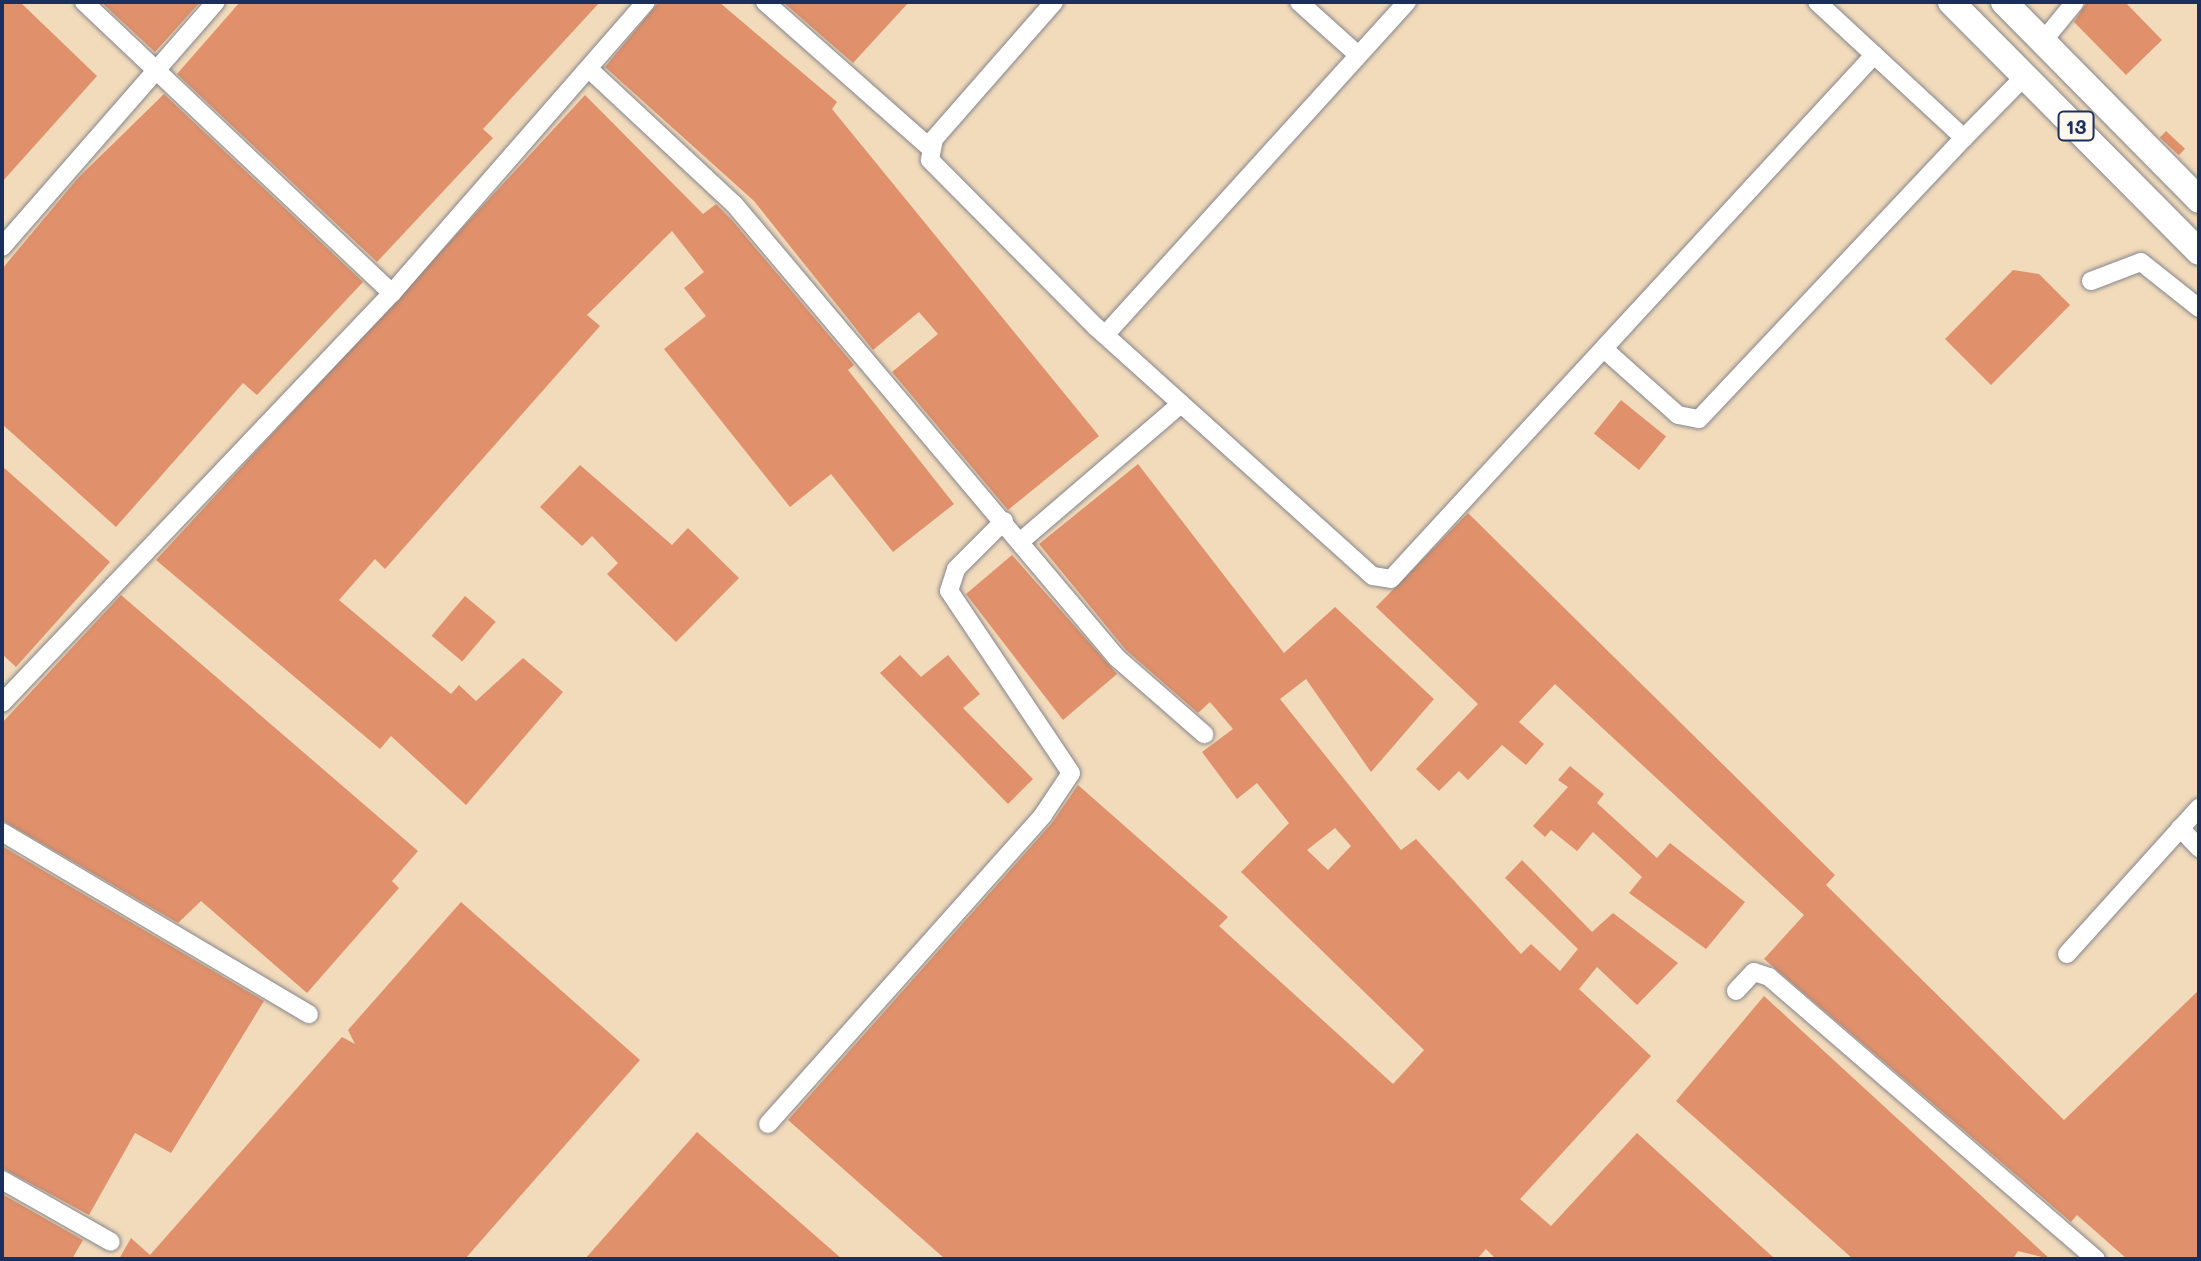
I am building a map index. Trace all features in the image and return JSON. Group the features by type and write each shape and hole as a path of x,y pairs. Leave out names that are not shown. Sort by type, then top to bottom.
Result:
{"highway":[{"name":"13","path":"1951,2 2199,252"},
{"name":"13","path":"2004,2 2199,200"}],"lane":[{"path":"84,2 158,66 392,293"},
{"path":"2,247 216,2"},
{"path":"2,703 392,293 646,2"},
{"path":"765,2 929,147 938,169 1105,335 1373,576 1391,579 1874,55"},
{"path":"929,147 1054,2"},
{"path":"1299,2 1357,54"},
{"path":"1105,335 1407,2"},
{"path":"1817,2 1964,138"},
{"path":"2043,41 2075,2"},
{"path":"589,69 734,204 1117,658 1204,734"},
{"path":"1604,349 1678,415 1699,419 2026,75"},
{"path":"2091,281 2141,262 2199,308"},
{"path":"1021,541 1181,404"},
{"path":"768,1124 1043,815 1071,773 949,591 956,569 1004,521"},
{"path":"2067,954 2199,808"},
{"path":"2180,828 2199,848"},
{"path":"2,832 309,1014"},
{"path":"1736,991 1754,972 1769,977 2096,1259"},
{"path":"2,1180 111,1242"}],"building":[{"path":"2,2 20,2 97,76 2,182"},
{"path":"101,2 200,2 155,52"},
{"path":"240,2 600,2 483,129 493,138 377,262 177,74"},
{"path":"659,2 719,2 837,102 832,109 1099,436 1008,510 892,372 938,334 919,312 873,350 754,201 605,67"},
{"path":"783,2 909,2 853,63"},
{"path":"2087,2 2125,2 2162,40 2126,75 2074,22"},
{"path":"164,94 363,282 257,395 243,383 116,527 2,424 2,269 78,178"},
{"path":"585,95 703,214 716,204 731,219 854,365 848,370 954,504 893,552 831,474 790,507 664,349 706,316 684,288 704,272 672,231 587,315 600,326 385,569 375,559 339,600 451,694 459,685 476,701 523,658 563,692 466,805 391,736 380,749 156,560"},
{"path":"2166,131 2185,149 2179,155 2160,138"},
{"path":"2013,270 2039,274 2070,305 1991,385 1945,339"},
{"path":"1621,400 1666,437 1639,470 1594,433"},
{"path":"1138,464 1284,653 1335,607 1434,699 1371,772 1306,679 1280,699 1401,850 1416,839 1521,954 1531,944 1560,971 1578,949 1505,878 1522,860 1592,932 1613,913 1678,963 1637,1005 1597,967 1579,989 1651,1056 1520,1199 1551,1226 1637,1133 1775,1259 1496,1259 1486,1249 1477,1259 945,1259 788,1120 1052,823 1078,785 1228,917 1219,926 1393,1084 1424,1050 1241,872 1289,823 1257,783 1237,799 1202,752 1233,729 1210,702 1198,713 1126,650 1039,544","holes":["1335,828 1351,846 1328,870 1307,850"]},
{"path":"580,465 672,545 688,528 739,578 676,642 607,574 618,563 592,536 582,546 540,507"},
{"path":"2,466 110,562 16,667 2,654"},
{"path":"1468,513 1835,875 1826,885 2064,1120 2199,990 2199,1259 2127,1259 2077,1215 2071,1222 1764,959 1804,915 1555,684 1519,722 1544,744 1526,765 1502,745 1468,780 1459,771 1439,791 1416,769 1478,704 1376,607"},
{"path":"1012,555 1117,674 1063,720 966,594"},
{"path":"121,595 418,851 392,881 399,888 307,993 201,901 178,923 2,820 2,723"},
{"path":"465,596 496,622 462,662 432,636"},
{"path":"900,655 921,677 948,655 980,694 963,708 1033,779 1008,804 880,673"},
{"path":"1570,766 1604,794 1597,803 1657,858 1670,843 1745,902 1706,949 1629,893 1642,877 1593,832 1577,851 1551,830 1545,837 1533,826 1568,787 1558,780"},
{"path":"2,846 264,1001 171,1153 135,1133 89,1215 2,1168"},
{"path":"461,902 640,1060 465,1259 119,1259 131,1238 150,1255 342,1037 355,1044 348,1030"},
{"path":"1764,996 2050,1259 2018,1251 2013,1259 1853,1259 1676,1101"},
{"path":"697,1132 842,1259 585,1259"},
{"path":"2,1194 83,1240 72,1259 2,1259"}]}
